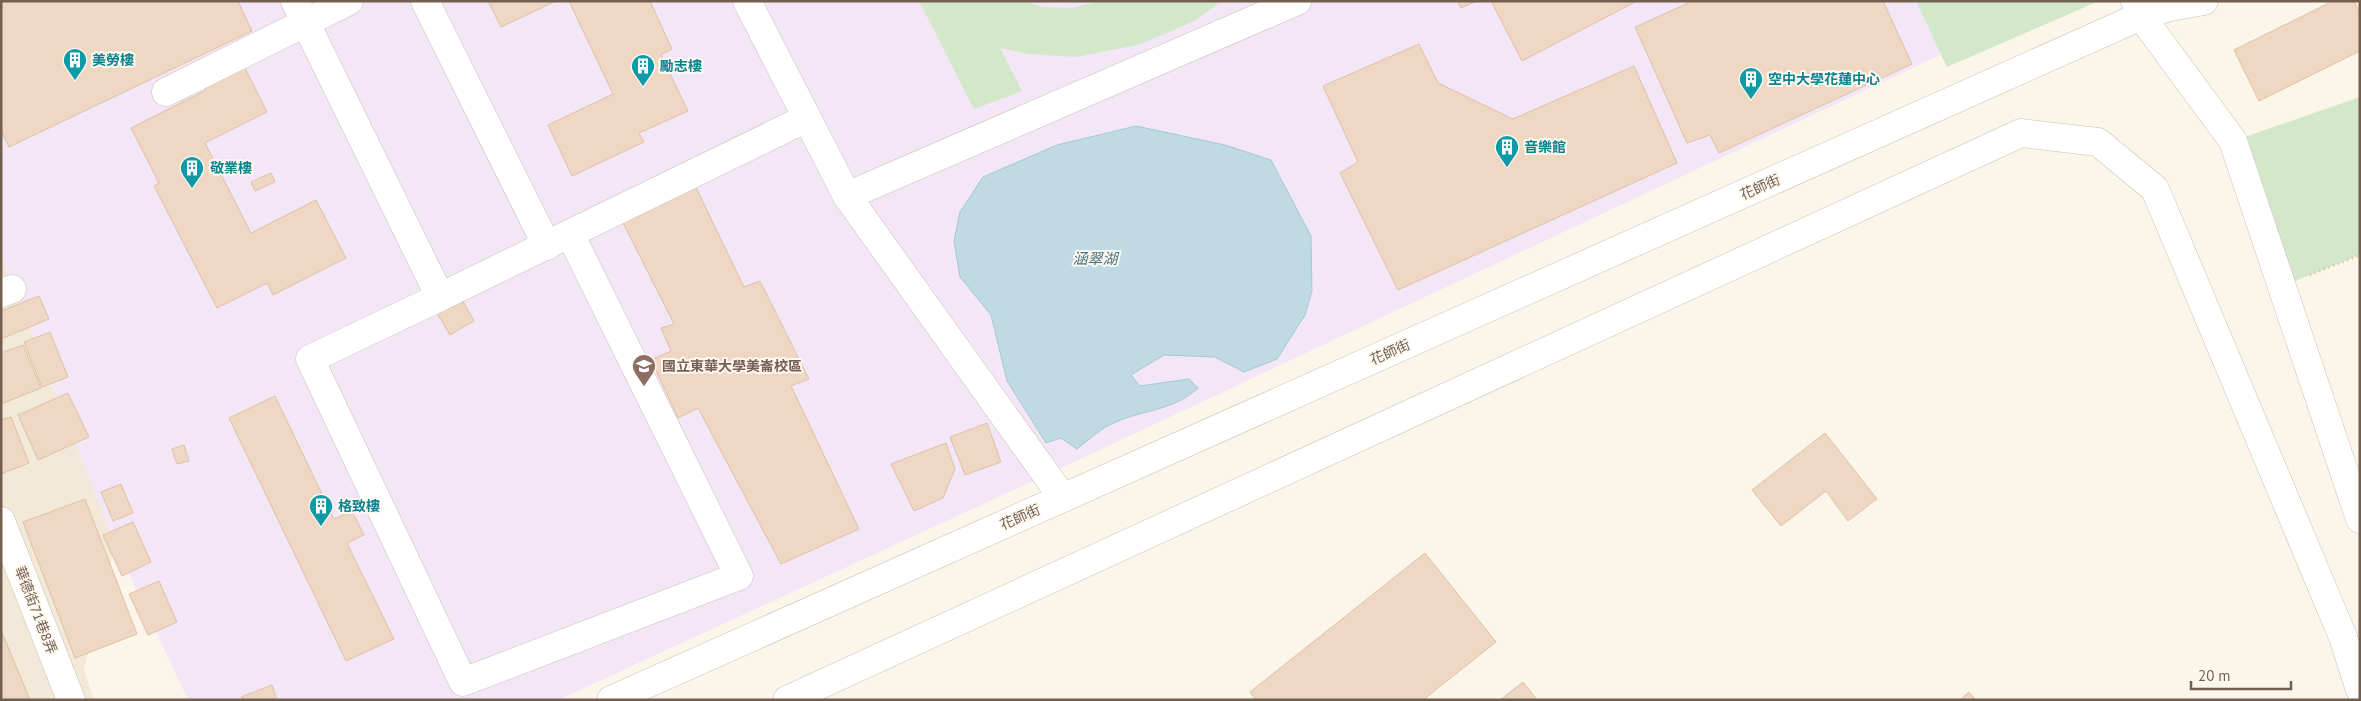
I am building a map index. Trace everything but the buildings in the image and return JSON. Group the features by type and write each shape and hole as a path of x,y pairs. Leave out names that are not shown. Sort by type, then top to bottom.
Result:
{"street":[{"path":"166,92 300,12 349,1"},
{"path":"424,1 558,240 739,576 463,682 310,359 558,240 807,118"},
{"path":"747,1 846,196 1063,498"},
{"path":"846,196 1297,1"},
{"name":"花師街","path":"611,700 1063,498 2138,9 2204,1"},
{"path":"2138,9 2233,141 2360,518"},
{"path":"300,12 440,297"},
{"path":"787,700 2021,133 2098,142 2155,189 2343,637 2360,690"},
{"name":"華德街71巷8弄","path":"1,521 71,700"}],"path":[{"path":"2282,286 2360,255"}],"shaded area":[{"name":"國立東華大學美崙校區","path":"1,1 2055,1 1059,469 558,700 188,700 115,544 1,254"},
{"path":"1,254 115,544 84,670 94,700 1,700"}],"green space":[{"path":"919,1 1025,1 1041,7 1073,8 1099,1 1223,1 1192,22 1138,45 1075,57 1029,54 1000,48 1022,91 974,109"},
{"path":"1916,1 2099,1 1947,67"},
{"path":"2360,97 2360,255 2282,286 2233,141"}],"water":[{"name":"涵翠湖","path":"1136,126 1225,145 1271,160 1311,236 1312,291 1305,315 1277,359 1244,372 1215,357 1164,355 1131,375 1140,386 1189,379 1198,388 1179,401 1111,424 1077,449 1061,438 1046,443 1007,381 991,315 960,277 954,241 960,212 983,177 1057,145"}],"place":[{"name":"美勞樓","path":"75,81"},
{"name":"勵志樓","path":"643,87"},
{"name":"空中大學花蓮中心","path":"1751,100"},
{"name":"音樂館","path":"1507,168"},
{"name":"敬業樓","path":"192,189"},
{"name":"國立東華大學美崙校區","path":"644,387"},
{"name":"格致樓","path":"321,527"}]}
